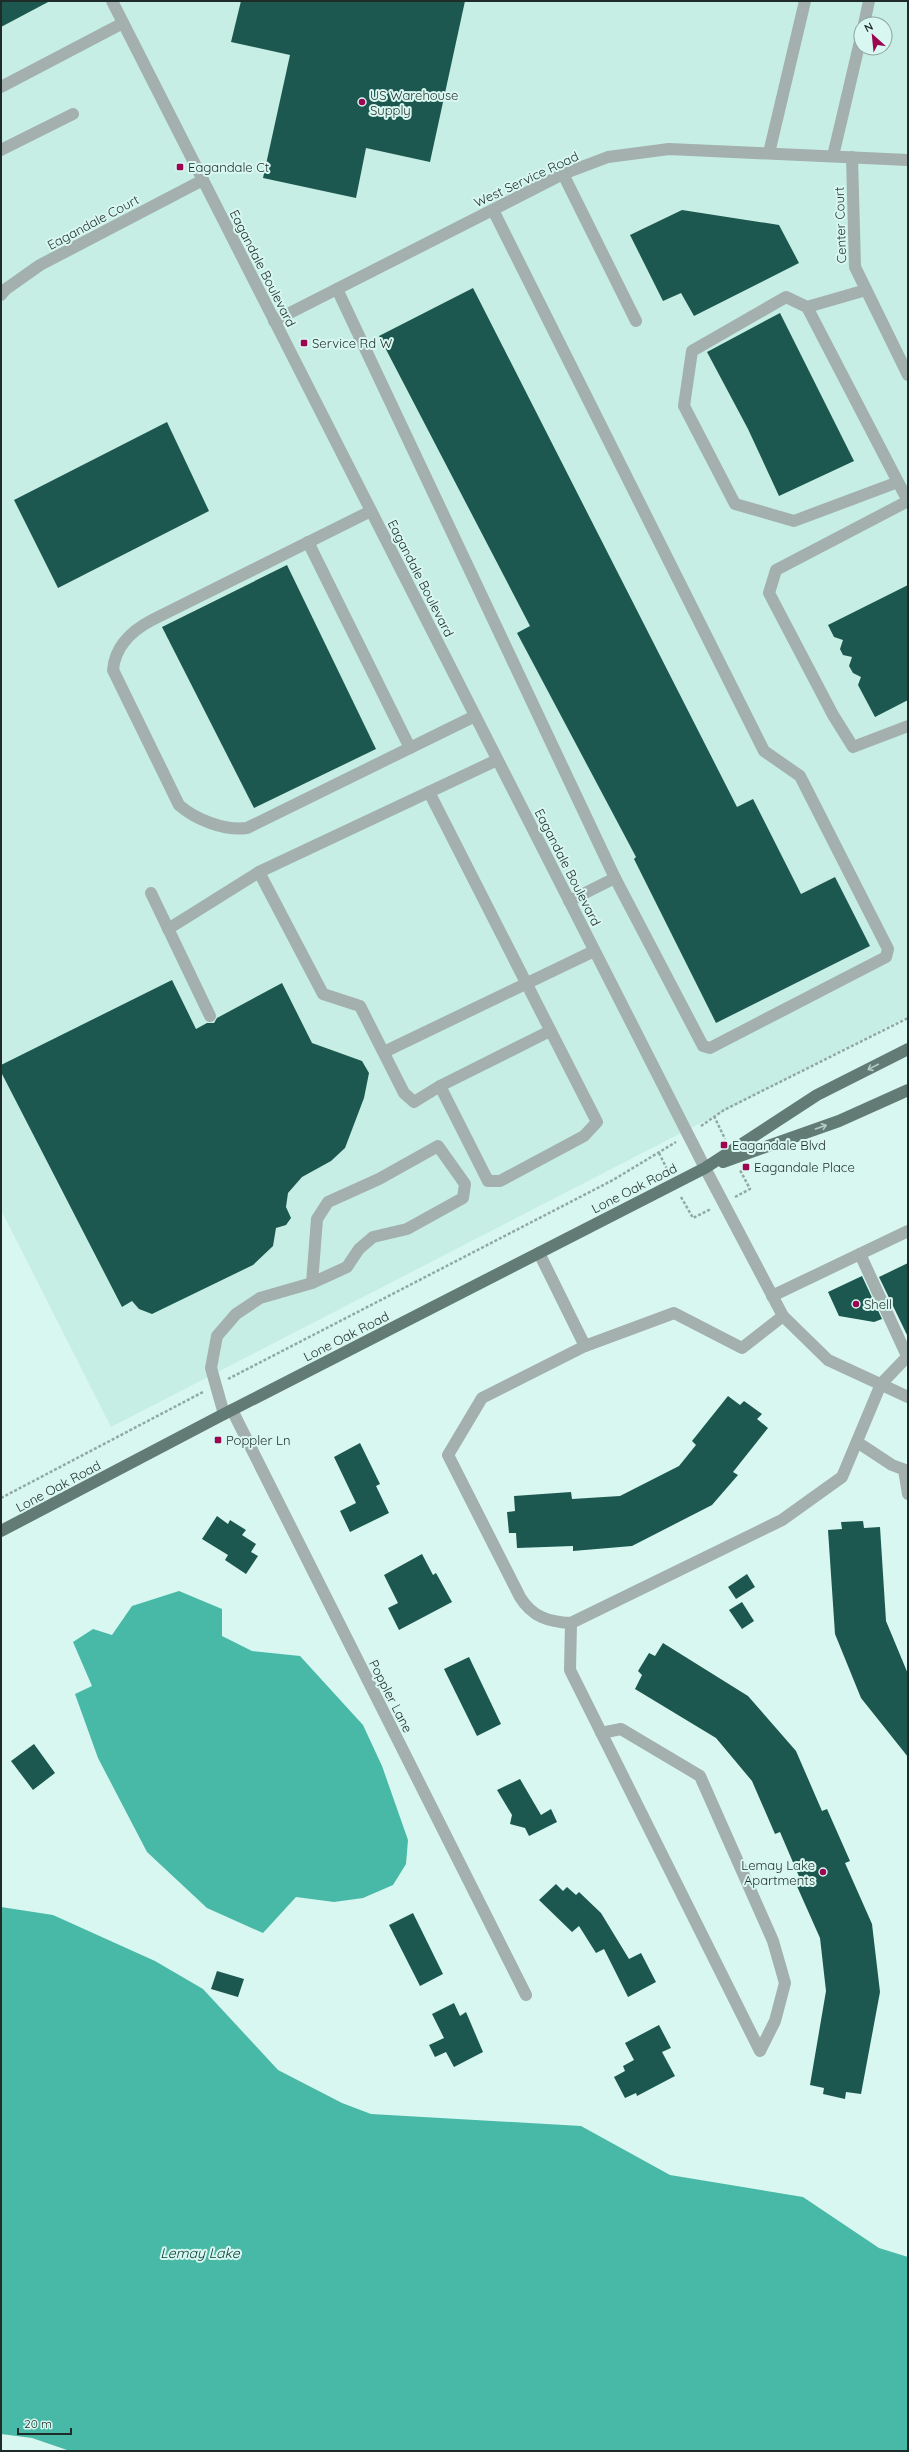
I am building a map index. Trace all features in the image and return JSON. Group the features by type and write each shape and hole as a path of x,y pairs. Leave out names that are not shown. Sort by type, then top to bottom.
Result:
{"main road":[{"name":"Lone Oak Road","path":"1,1532 228,1412 705,1168 817,1095 908,1049"},
{"name":"Lone Oak Road","path":"705,1168 839,1121 908,1090"}],"street":[{"name":"Eagandale Boulevard","path":"112,1 705,1168"},
{"path":"769,153 805,1"},
{"path":"866,16 870,1"},
{"path":"1,87 123,23"},
{"path":"833,156 857,56"},
{"path":"1,150 73,114"},
{"name":"West Service Road","path":"274,321 563,174 608,158 669,149 908,160"},
{"name":"Center Court","path":"852,157 855,267 908,375"},
{"path":"563,174 636,321"},
{"name":"Eagandale Court","path":"1,295 6,289 40,266 203,180"},
{"path":"337,289 615,878 703,1046 706,1048 886,957 888,953 800,776 764,751 493,210"},
{"path":"807,308 866,290"},
{"path":"898,482 794,521 735,504 684,406 692,352 786,297 807,308 908,501 776,570 769,593 833,715 854,747 908,726"},
{"path":"371,511 136,629 123,643 114,659 113,670 179,805 188,813 224,827 236,829 247,828 475,716"},
{"path":"308,542 410,748"},
{"path":"168,929 259,872 498,760"},
{"path":"429,792 597,1122 584,1136 500,1181 488,1181 440,1086"},
{"path":"259,872 323,994 360,1006 404,1093 414,1102 440,1086 550,1031"},
{"path":"569,901 615,878"},
{"path":"151,893 210,1016"},
{"path":"384,1052 594,951"},
{"name":"Poppler Lane","path":"312,1283 317,1220 328,1202 379,1179 438,1146 465,1184 463,1198 407,1229 373,1237 359,1249 347,1267 312,1283 260,1298 236,1314 217,1336 212,1368 216,1385 228,1412 526,1995"},
{"path":"705,1168 782,1316 828,1360 908,1397"},
{"path":"772,1296 908,1231"},
{"path":"539,1253 585,1346"},
{"path":"782,1316 742,1348 674,1313 585,1346 482,1398 448,1455 524,1603 541,1618 556,1622 571,1623 782,1520 842,1477 881,1384 907,1356 860,1254"},
{"path":"857,1442 892,1465 906,1470 908,1494"},
{"path":"571,1623 570,1670 601,1733 760,2051 775,2021 785,1983 773,1941 700,1776 621,1730 601,1733"}],"path":[{"path":"714,1116 908,1018"},
{"path":"1,1498 216,1385 606,1184 659,1153"}],"shaded area":[{"path":"1,1 908,1 908,1016 111,1427 1,1210"}],"water":[{"path":"179,1591 222,1609 222,1636 252,1651 300,1656 363,1725 382,1766 408,1840 406,1864 393,1885 363,1898 334,1902 296,1897 263,1933 207,1908 147,1852 98,1758 75,1694 92,1686 73,1642 93,1629 112,1635 132,1606"},
{"name":"Lemay Lake","path":"1,1907 53,1915 155,1961 203,1989 278,2070 342,2103 371,2114 581,2126 670,2175 803,2197 879,2248 908,2257 908,2451 70,2451 32,2438 1,2434"}],"building":[{"path":"1,1 50,1 1,27"},
{"name":"US Warehouse Supply","path":"241,1 465,1 430,162 366,148 356,198 263,178 290,55 231,42"},
{"path":"682,210 779,225 799,263 694,316 681,293 663,301 630,235"},
{"path":"473,288 737,807 753,799 801,894 835,877 870,946 716,1023 634,859 636,857 517,633 530,626 379,336"},
{"path":"780,313 854,461 779,496 748,429 707,352"},
{"path":"167,422 209,511 58,588 14,500"},
{"path":"287,565 376,749 254,808 162,627"},
{"path":"908,585 908,700 875,717 858,685 861,677 853,673 849,666 852,657 843,655 840,649 843,640 834,637 828,625"},
{"path":"172,980 196,1029 207,1023 214,1023 217,1018 282,983 312,1043 362,1061 369,1073 364,1098 345,1148 331,1161 302,1177 288,1193 286,1207 291,1218 286,1225 276,1228 273,1246 253,1265 152,1314 139,1309 132,1301 122,1307 1,1072 1,1065"},
{"path":"908,1263 908,1337 879,1277"},
{"name":"Shell","path":"862,1276 882,1319 874,1322 839,1316 828,1292"},
{"path":"728,1396 740,1405 744,1401 762,1414 757,1419 768,1428 733,1472 738,1475 712,1505 632,1546 573,1551 573,1546 517,1548 516,1533 509,1533 507,1512 515,1511 514,1496 571,1492 572,1499 620,1496 679,1466 696,1445 692,1441"},
{"path":"360,1443 380,1484 376,1486 389,1513 350,1532 340,1511 356,1503 334,1457"},
{"path":"217,1516 228,1524 230,1520 246,1530 242,1535 256,1544 251,1552 258,1556 246,1574 225,1560 228,1555 202,1539"},
{"path":"863,1521 864,1528 880,1527 886,1621 908,1674 908,1757 861,1698 835,1634 828,1530 842,1529 841,1522"},
{"path":"422,1554 433,1575 436,1573 452,1602 399,1630 388,1608 398,1603 384,1575"},
{"path":"747,1574 755,1587 736,1599 728,1587"},
{"path":"742,1602 754,1621 742,1629 729,1610"},
{"name":"Lemay Lake Apartments","path":"663,1643 748,1696 796,1751 822,1811 827,1809 850,1861 845,1863 872,1924 880,1992 861,2094 846,2092 845,2099 823,2094 824,2088 810,2085 826,1991 820,1938 796,1884 801,1881 780,1832 775,1834 752,1781 716,1738 635,1689 642,1675 638,1671 649,1653 655,1656"},
{"path":"469,1657 501,1724 477,1736 444,1669"},
{"path":"34,1744 55,1773 33,1790 11,1761"},
{"path":"520,1779 541,1815 551,1809 557,1822 529,1836 525,1828 510,1824 512,1815 497,1790"},
{"path":"556,1884 563,1891 567,1887 576,1895 579,1892 601,1913 629,1959 641,1953 656,1982 628,1997 604,1949 596,1953 579,1926 572,1932 539,1900"},
{"path":"413,1913 443,1974 420,1986 389,1925"},
{"path":"217,1971 244,1979 238,1997 211,1989"},
{"path":"454,2003 460,2016 466,2012 483,2052 454,2067 446,2052 435,2057 429,2045 444,2038 432,2014"},
{"path":"659,2025 671,2048 662,2052 675,2076 637,2096 636,2093 625,2098 614,2077 625,2071 623,2066 634,2060 625,2043"}],"place":[{"name":"US Warehouse Supply","path":"362,102"},
{"name":"Eagandale Ct","path":"180,167"},
{"name":"Service Rd W","path":"304,343"},
{"name":"Eagandale Blvd","path":"724,1145"},
{"name":"Eagandale Place","path":"746,1167"},
{"name":"Shell","path":"856,1304"},
{"name":"Poppler Ln","path":"218,1440"},
{"name":"Lemay Lake Apartments","path":"823,1872"}]}
